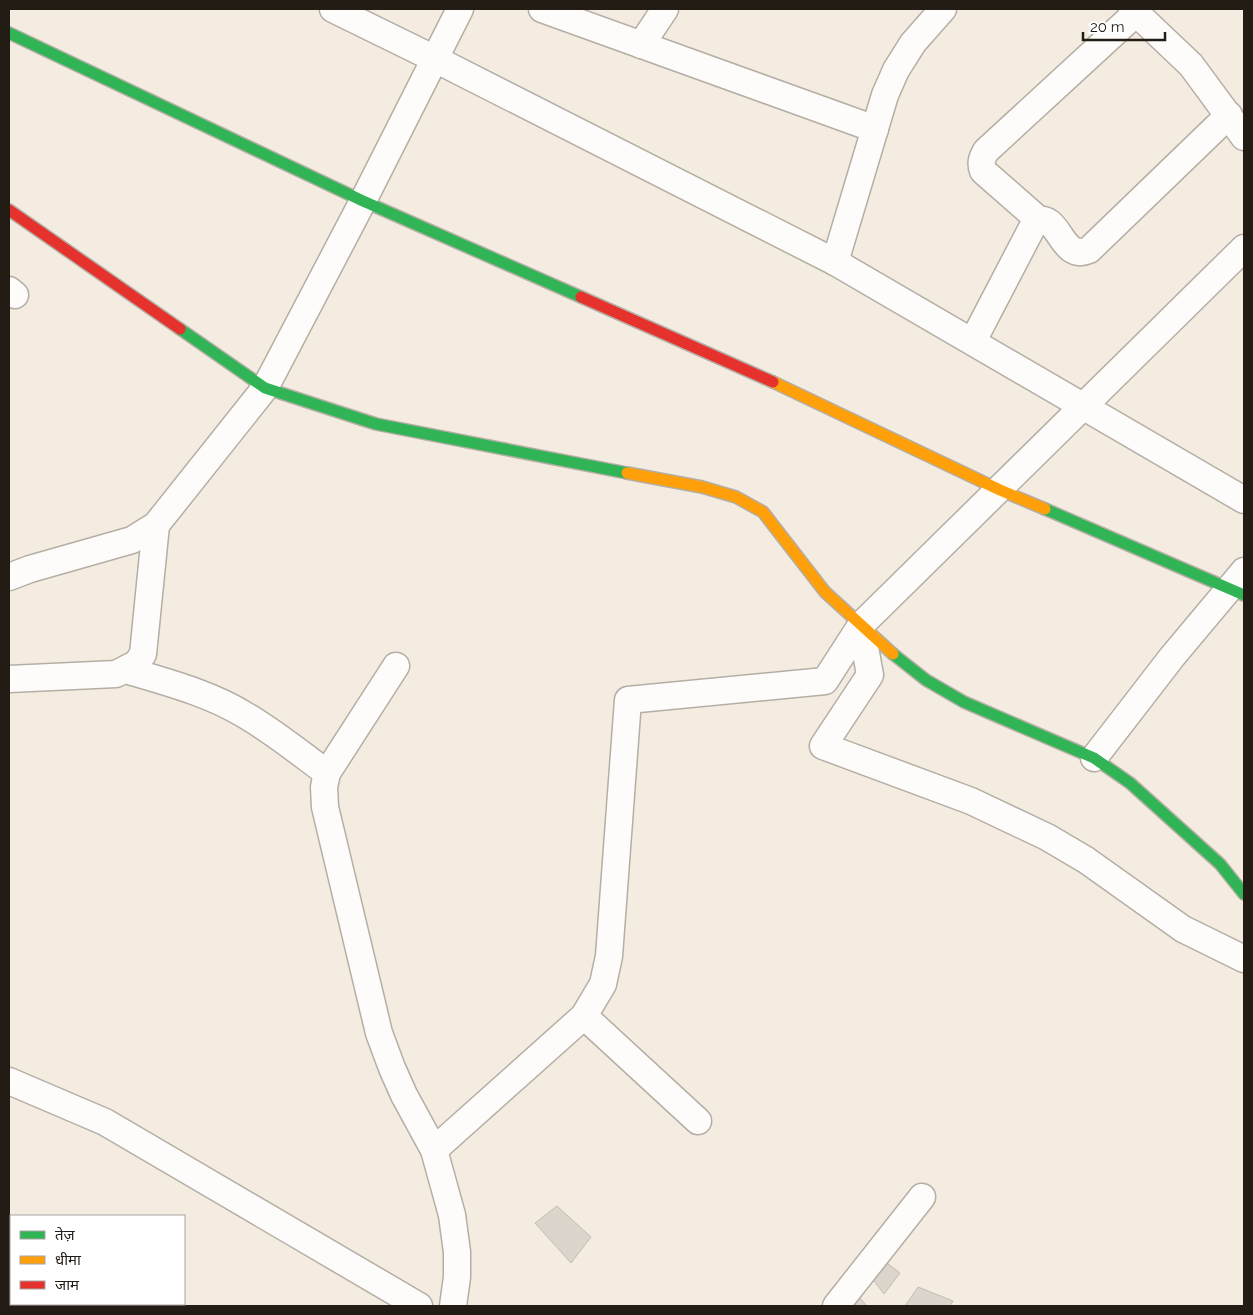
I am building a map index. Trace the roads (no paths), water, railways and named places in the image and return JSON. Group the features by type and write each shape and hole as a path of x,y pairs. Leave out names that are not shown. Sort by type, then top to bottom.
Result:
{"street":[{"path":"333,9 435,58 835,262 1244,500"},
{"path":"9,577 30,569 132,540 156,525 265,388 363,201 460,9"},
{"path":"542,9 875,129"},
{"path":"641,45 665,9"},
{"path":"835,262 885,95 896,70 913,43 943,9"},
{"path":"1229,116 1089,250 1083,253 1070,248 1050,223 1039,220 984,172 980,165 986,151 1134,11 1191,65 1229,116 1244,137"},
{"path":"9,33 363,201 750,371 1000,490 1239,585 1172,657 1094,758"},
{"path":"9,210 265,388 376,424 702,487 736,497 763,512 825,592 896,657 926,680 964,702 1094,758 1130,783 1176,824 1220,864 1244,894"},
{"path":"973,341 1035,222 1039,220"},
{"path":"434,1150 584,1016 603,984 609,956 628,700 825,681 860,625 1000,490 1244,248"},
{"path":"9,679 116,674 137,662 142,654 156,525"},
{"path":"860,625 870,675 823,746 971,801 1047,837 1086,860 1183,929 1244,959"},
{"path":"396,666 327,772 324,787 325,807 379,1033 404,1095 434,1150 453,1222 457,1252 454,1306"},
{"path":"126,670 183,686 244,714 327,772"},
{"path":"584,1016 698,1121"},
{"path":"9,1081 105,1122 419,1306"},
{"path":"836,1306 922,1197"}]}
